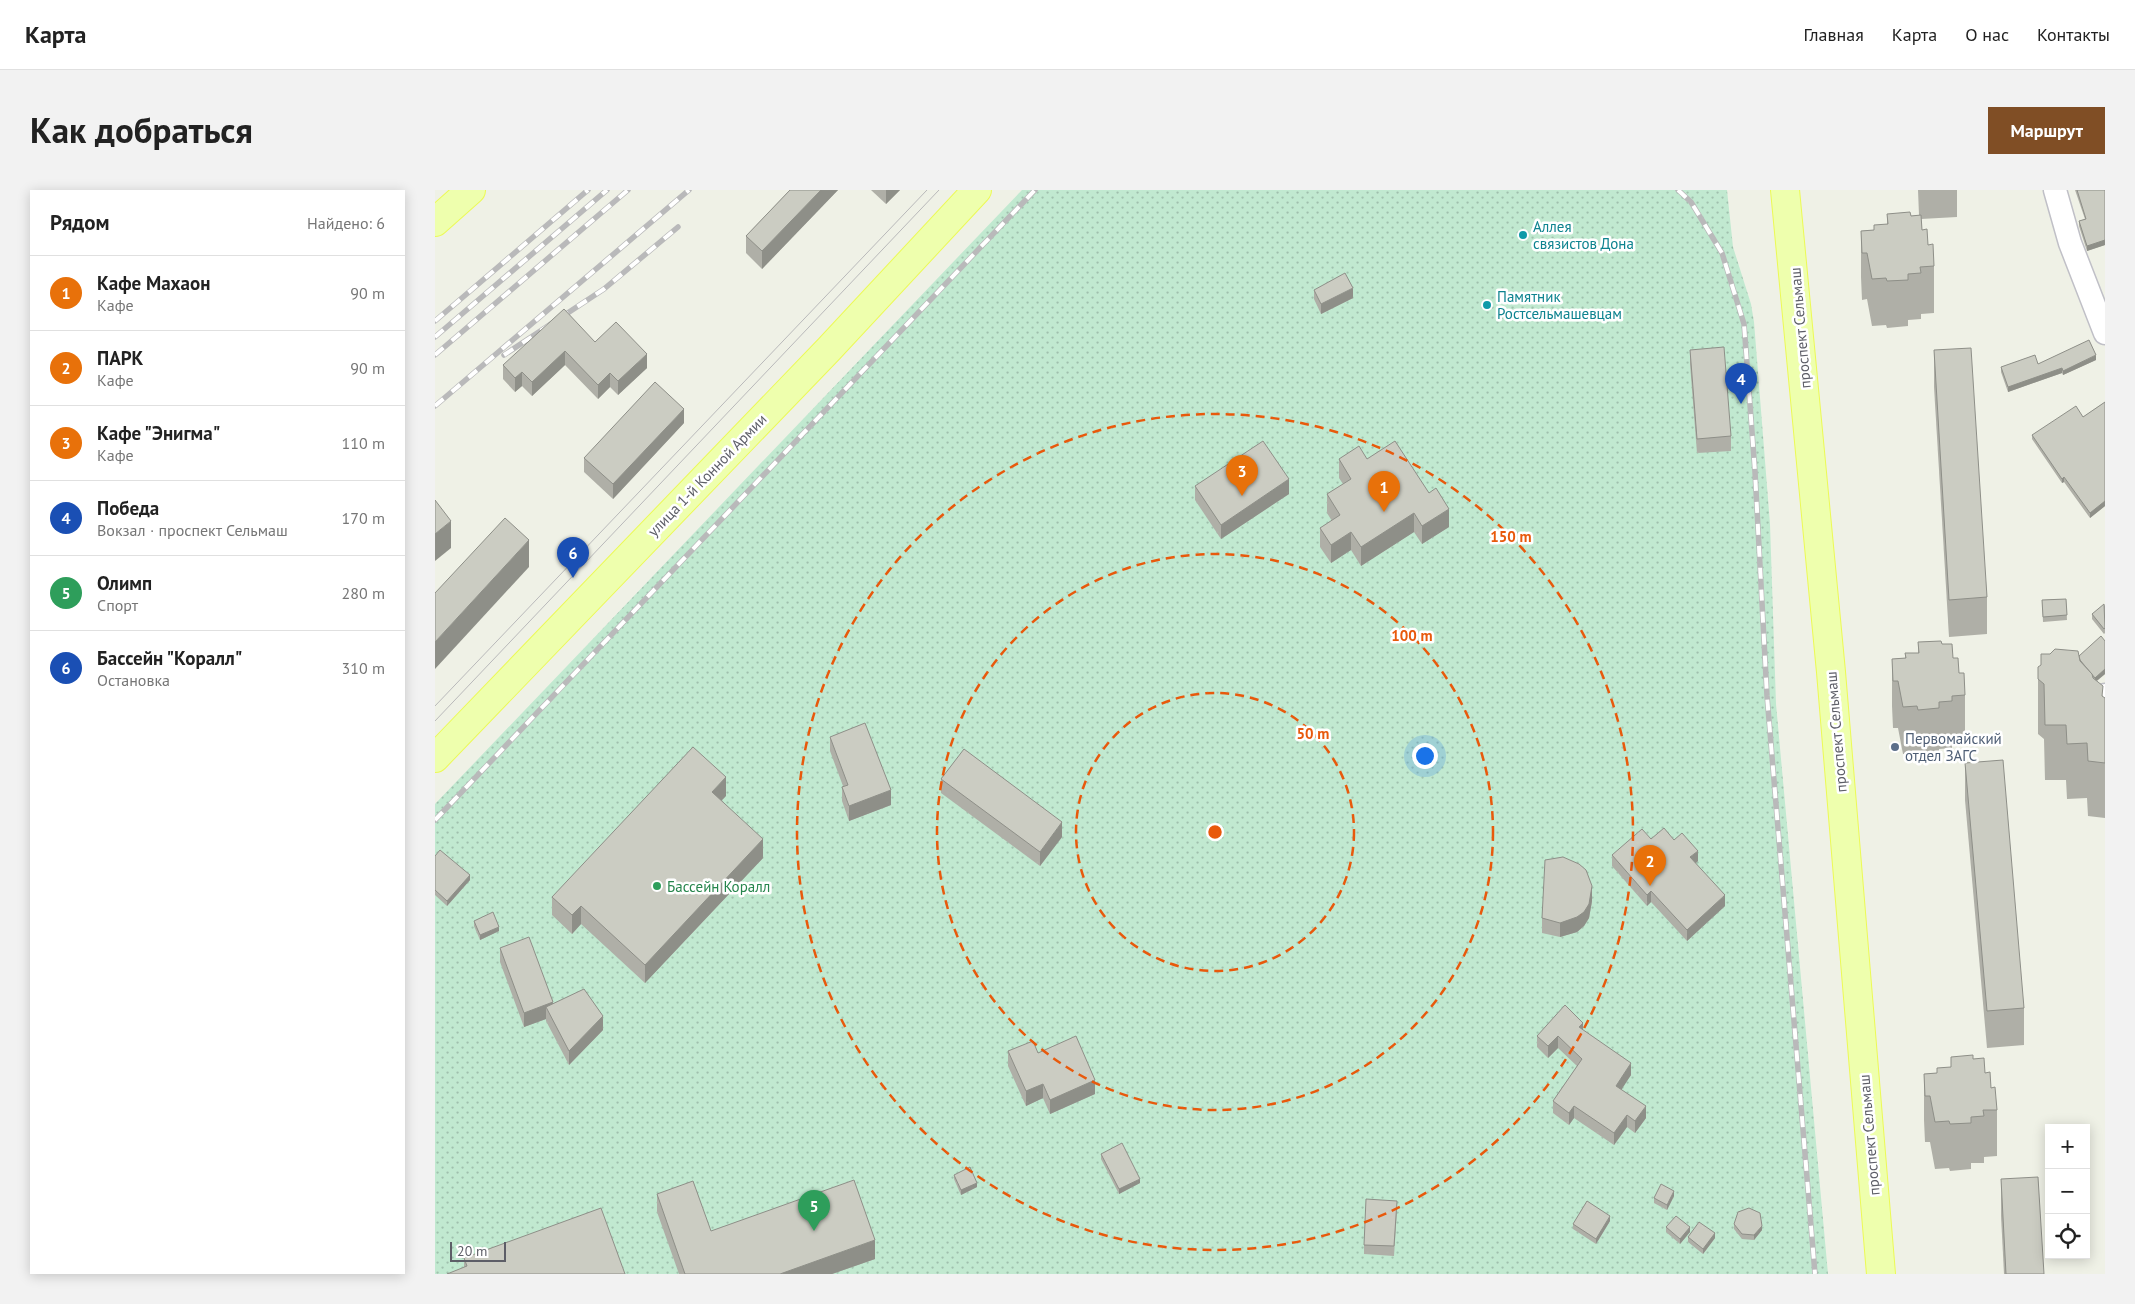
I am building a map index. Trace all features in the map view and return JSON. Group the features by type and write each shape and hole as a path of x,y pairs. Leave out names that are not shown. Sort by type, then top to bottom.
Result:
{"main road":[{"path":"435,198 443,190"},
{"path":"435,222 471,190"},
{"name":"улица 1-й Конной Армии","path":"435,758 829,349 977,190"},
{"name":"проспект Сельмаш","path":"1767,190 1789,375 1862,1274"},
{"name":"проспект Сельмаш","path":"1785,190 1819,534 1881,1274"}],"street":[{"path":"2055,190 2070,243 2100,303 2105,333"}],"green space":[{"path":"1022,190 1727,190 1733,247 1751,304 1754,322 1770,524 1776,704 1828,1274 435,1274 435,804"}],"building":[{"path":"790,190 821,190 762,251 746,236"},
{"path":"2077,190 2105,190 2105,240 2087,246 2079,221 2086,219"},
{"path":"1910,212 1911,216 1921,215 1922,230 1927,229 1928,245 1933,244 1934,266 1920,267 1921,273 1908,274 1908,280 1887,281 1886,278 1872,279 1867,253 1862,253 1861,231 1874,230 1874,225 1888,224 1887,214"},
{"path":"1345,273 1353,288 1321,304 1314,290"},
{"path":"564,309 595,342 616,322 647,354 618,381 610,373 598,385 565,351 532,382 522,372 515,378 503,365"},
{"path":"2089,340 2096,355 2063,371 2062,368 2008,387 2001,367 2035,355 2038,364"},
{"path":"1724,347 1731,436 1697,439 1690,350"},
{"path":"1971,348 1987,597 1949,600 1934,350"},
{"path":"655,382 684,409 613,484 584,458"},
{"path":"2105,402 2105,501 2090,513 2064,477 2062,479 2032,435 2076,406 2083,417"},
{"path":"1263,441 1289,479 1221,525 1195,486"},
{"path":"1395,441 1429,493 1436,488 1449,509 1422,526 1414,513 1361,547 1351,532 1331,545 1320,528 1340,515 1327,494 1351,479 1339,459 1359,446 1367,459"},
{"path":"435,500 451,521 435,534"},
{"path":"505,518 529,540 435,642 435,593"},
{"path":"2066,599 2067,615 2043,617 2042,600"},
{"path":"2104,604 2105,628 2104,629 2092,614"},
{"path":"2101,636 2105,641 2105,669 2095,678 2080,660 2079,656"},
{"path":"1941,641 1942,644 1952,644 1953,658 1958,658 1959,673 1964,673 1965,695 1952,696 1952,701 1939,702 1939,708 1918,710 1917,706 1903,707 1898,681 1893,681 1892,659 1906,658 1905,653 1919,653 1918,642"},
{"path":"2055,649 2078,651 2080,661 2092,674 2093,678 2103,686 2102,696 2105,698 2105,763 2088,761 2087,743 2067,744 2066,725 2045,725 2044,684 2038,679 2038,667 2041,665 2041,654 2050,654"},
{"path":"865,723 891,790 849,806 842,787 848,785 830,737"},
{"name":"Бассейн Коралл","path":"693,747 726,777 712,792 763,839 645,965 581,906 572,915 552,897"},
{"path":"964,749 1062,822 1040,852 941,779"},
{"path":"2003,760 2024,1008 1987,1011 1965,763"},
{"path":"1664,828 1674,840 1682,833 1698,851 1690,857 1725,895 1687,930 1651,891 1647,895 1612,855 1642,829 1651,839"},
{"path":"440,850 470,875 447,901 435,890 435,856"},
{"path":"1563,857 1579,864 1586,870 1592,886 1589,904 1584,912 1577,917 1560,923 1542,918 1545,860"},
{"path":"493,912 499,927 480,935 474,921"},
{"path":"529,937 553,1002 524,1013 500,948"},
{"path":"584,989 603,1016 569,1051 546,1007"},
{"path":"1565,1005 1583,1023 1579,1027 1631,1063 1616,1086 1646,1106 1635,1121 1627,1115 1614,1133 1574,1106 1569,1113 1553,1101 1582,1059 1558,1036 1548,1046 1537,1036"},
{"path":"1076,1036 1095,1080 1050,1100 1043,1084 1026,1091 1008,1051 1033,1041 1038,1053"},
{"path":"1973,1055 1973,1059 1984,1058 1985,1073 1990,1072 1991,1088 1995,1087 1997,1110 1983,1110 1984,1116 1971,1117 1971,1123 1950,1124 1949,1121 1935,1122 1930,1096 1925,1096 1924,1074 1937,1073 1937,1068 1951,1067 1951,1057"},
{"path":"1122,1143 1140,1179 1119,1189 1101,1154"},
{"path":"970,1167 977,1183 961,1190 954,1175"},
{"path":"2038,1177 2044,1274 2006,1274 2001,1179"},
{"path":"854,1180 875,1240 780,1274 685,1274 657,1194 693,1181 711,1231"},
{"path":"1661,1184 1674,1191 1667,1205 1654,1198"},
{"path":"1366,1199 1397,1201 1394,1246 1364,1245"},
{"path":"1587,1201 1610,1216 1596,1239 1573,1224"},
{"path":"601,1208 625,1274 447,1274 467,1266 464,1258"},
{"path":"1749,1208 1760,1213 1762,1226 1754,1235 1742,1234 1734,1224 1738,1212"},
{"path":"1676,1216 1690,1227 1680,1239 1666,1227"},
{"path":"1699,1222 1715,1233 1703,1249 1688,1237"}],"tram line":[{"path":"435,706 927,190"},
{"path":"435,721 939,190"}],"railway":[{"path":"435,321 588,190"},
{"path":"435,337 607,190"},
{"path":"435,355 628,190"},
{"path":"435,406 689,190"},
{"path":"435,820 1035,190"},
{"path":"1678,190 1691,202 1722,253 1744,324 1755,472 1767,696 1815,1274"},
{"path":"504,355 604,289 678,227"}],"place":[{"name":"Аллея связистов Дона","path":"1523,235"},
{"name":"Памятник Ростсельмашевцам","path":"1487,305"},
{"name":"Победа","path":"1741,404"},
{"name":"Кафе \"Энигма\"","path":"1242,496"},
{"name":"Кафе Махаон","path":"1384,512"},
{"name":"Бассейн \"Коралл\"","path":"573,578"},
{"name":"Первомайский отдел ЗАГС","path":"1895,747"},
{"name":"Бассейн Коралл","path":"657,886"},
{"name":"ПАРК","path":"1650,886"},
{"name":"Олимп","path":"814,1231"}]}
